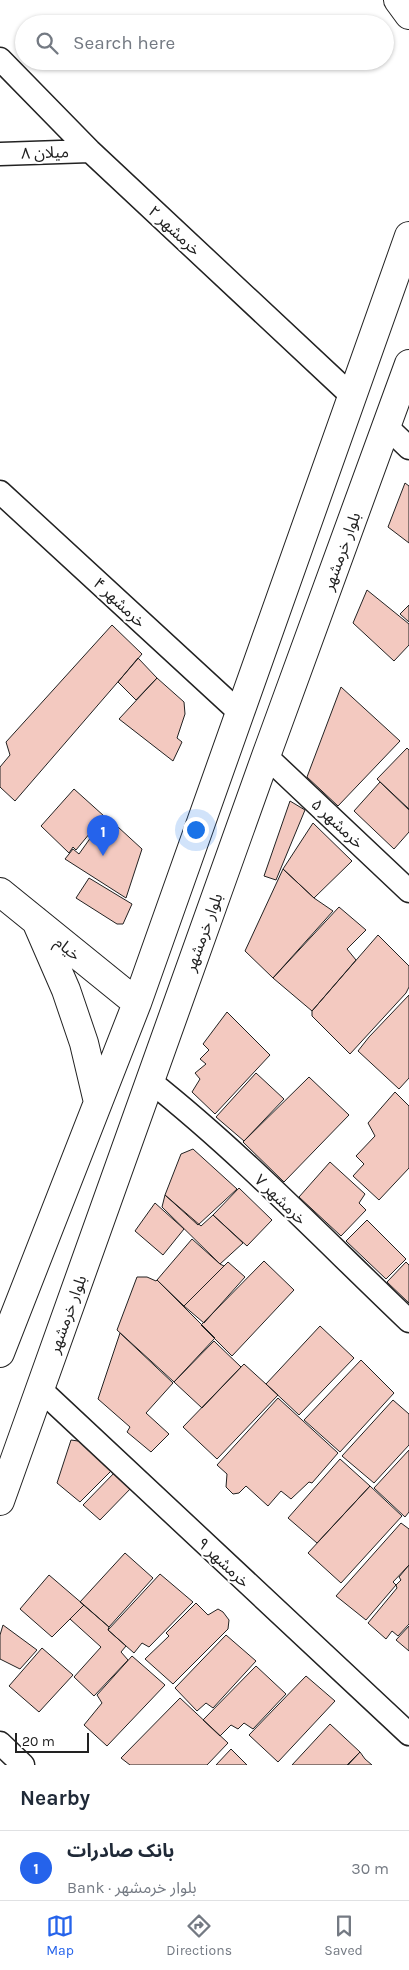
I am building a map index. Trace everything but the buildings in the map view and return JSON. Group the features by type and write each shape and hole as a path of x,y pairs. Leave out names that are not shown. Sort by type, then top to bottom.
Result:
{"main road":[{"path":"398,0 409,15"},
{"path":"0,1352 137,1003 409,236"},
{"name":"بلوار خرمشهر","path":"0,1501 266,756 409,364"},
{"path":"353,397 387,427"},
{"name":"خیام","path":"0,892 137,1003"},
{"path":"36,921 66,990 84,1043 98,1102"}],"street":[{"name":"خرمشهر ۲","path":"0,60 90,151 353,397"},
{"name":"میلان ۸","path":"0,154 90,151"},
{"path":"387,427 409,448"},
{"name":"خرمشهر ۴","path":"0,492 239,712"},
{"name":"خرمشهر ۵","path":"266,756 409,891"},
{"name":"خرمشهر ۷","path":"150,1081 177,1102 240,1159 409,1320"},
{"name":"خرمشهر ۹","path":"40,1388 409,1734"},
{"path":"0,1743 23,1765"}],"place":[{"name":"بانک صادرات","path":"103,856"}]}
